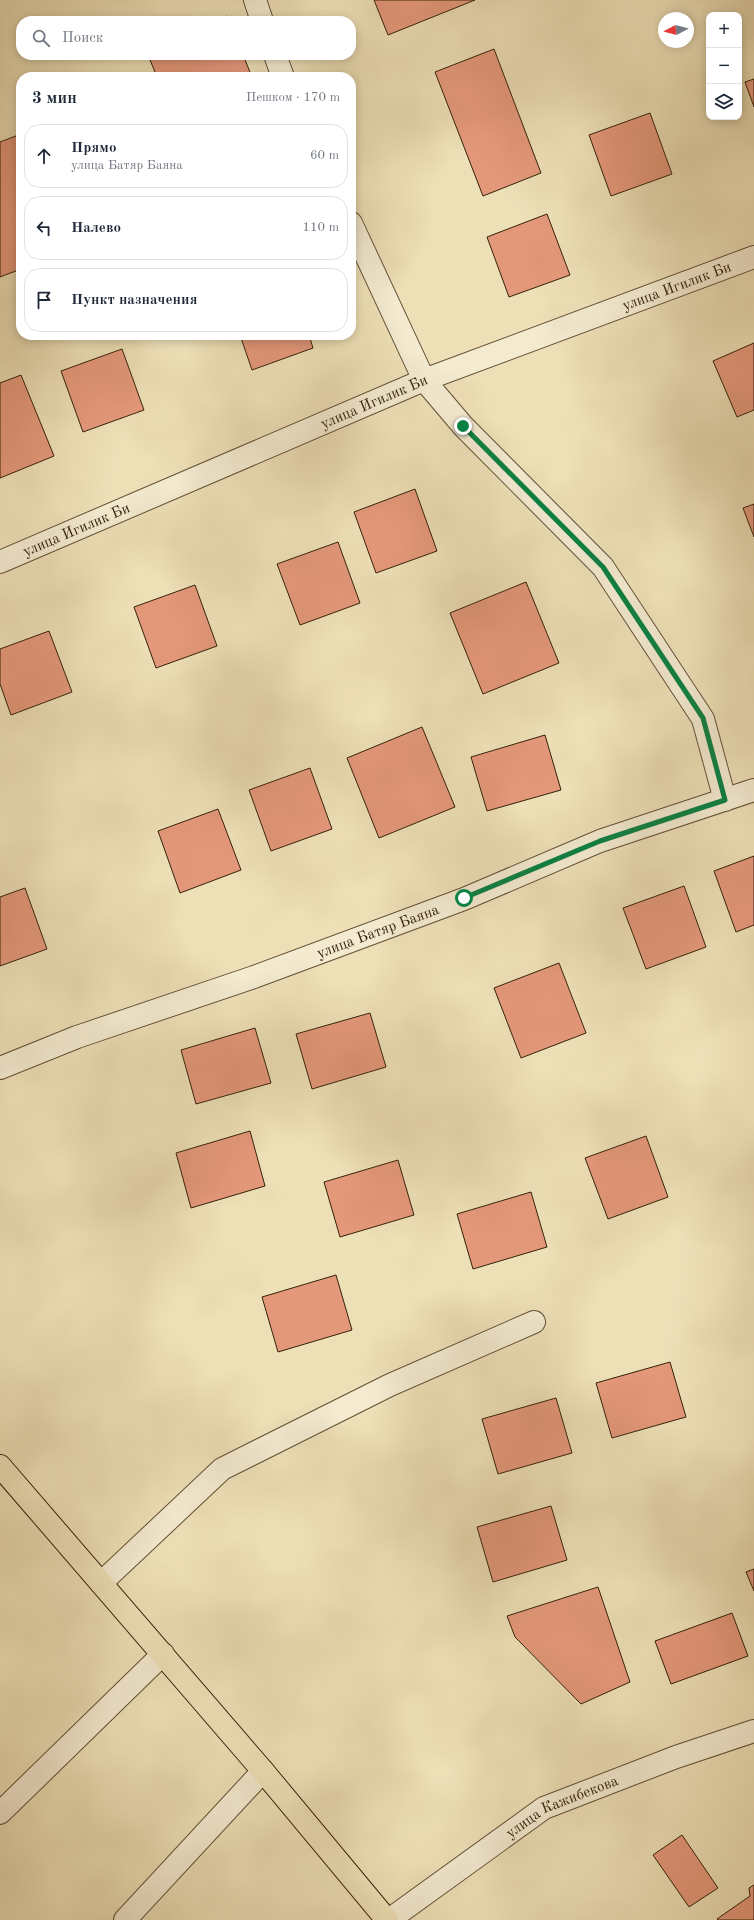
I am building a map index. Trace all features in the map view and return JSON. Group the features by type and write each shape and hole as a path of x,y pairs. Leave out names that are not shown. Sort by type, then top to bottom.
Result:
{"main road":[{"path":"0,1466 263,1771 388,1920"}],"street":[{"path":"255,0 260,16"},
{"path":"277,60 281,72"},
{"path":"356,234 424,380 463,426 603,567 703,718 725,800"},
{"name":"улица Игилик Би","path":"0,562 424,380 754,258"},
{"name":"улица Батяр Баяна","path":"0,1068 77,1037 254,977 450,904 600,841 754,790"},
{"path":"101,1583 222,1469 390,1385 534,1322"},
{"path":"0,1813 163,1654"},
{"name":"улица Кажибекова","path":"388,1920 544,1808 676,1757 754,1730"},
{"path":"125,1920 263,1771"}],"building":[{"path":"374,0 475,0 388,35"},
{"path":"494,49 541,173 483,196 435,72"},
{"path":"150,60 245,60 250,72 155,72"},
{"path":"754,79 754,107 745,82"},
{"path":"650,113 672,174 611,196 589,135"},
{"path":"16,136 16,271 0,277 0,142"},
{"path":"547,214 570,275 509,297 487,237"},
{"path":"242,340 311,340 313,348 252,370"},
{"path":"754,343 754,410 737,417 713,361"},
{"path":"122,349 144,410 83,432 61,371"},
{"path":"21,375 54,456 0,478 0,383"},
{"path":"415,489 437,551 376,573 354,512"},
{"path":"754,504 754,537 743,508"},
{"path":"338,542 360,603 300,625 277,564"},
{"path":"526,582 559,663 483,694 450,613"},
{"path":"195,585 217,646 156,668 134,607"},
{"path":"49,631 72,692 11,715 0,684 0,649"},
{"path":"422,727 455,807 379,838 347,758"},
{"path":"545,735 561,790 487,811 471,757"},
{"path":"310,768 332,829 271,851 249,790"},
{"path":"218,809 241,870 180,893 158,831"},
{"path":"754,856 754,925 736,932 714,871"},
{"path":"684,886 706,947 646,969 623,908"},
{"path":"25,888 47,949 0,966 0,897"},
{"path":"559,963 586,1033 521,1058 494,988"},
{"path":"370,1013 386,1067 312,1089 296,1034"},
{"path":"255,1028 271,1083 196,1104 181,1050"},
{"path":"250,1131 265,1186 191,1208 176,1153"},
{"path":"646,1136 668,1197 608,1219 585,1158"},
{"path":"398,1160 414,1215 340,1237 324,1182"},
{"path":"531,1192 547,1247 473,1269 457,1214"},
{"path":"336,1275 352,1330 278,1352 262,1297"},
{"path":"670,1362 686,1417 612,1438 596,1383"},
{"path":"556,1398 572,1453 498,1474 482,1419"},
{"path":"551,1506 567,1560 493,1582 477,1527"},
{"path":"754,1569 754,1591 746,1572"},
{"path":"598,1587 630,1682 581,1704 515,1637 507,1616"},
{"path":"732,1613 748,1656 671,1684 655,1641"},
{"path":"682,1835 718,1888 689,1907 653,1855"},
{"path":"754,1885 754,1920 717,1919 750,1896 749,1888"}],"route":[{"path":"463,426 603,567 703,718 725,800 600,841 464,898"}]}
